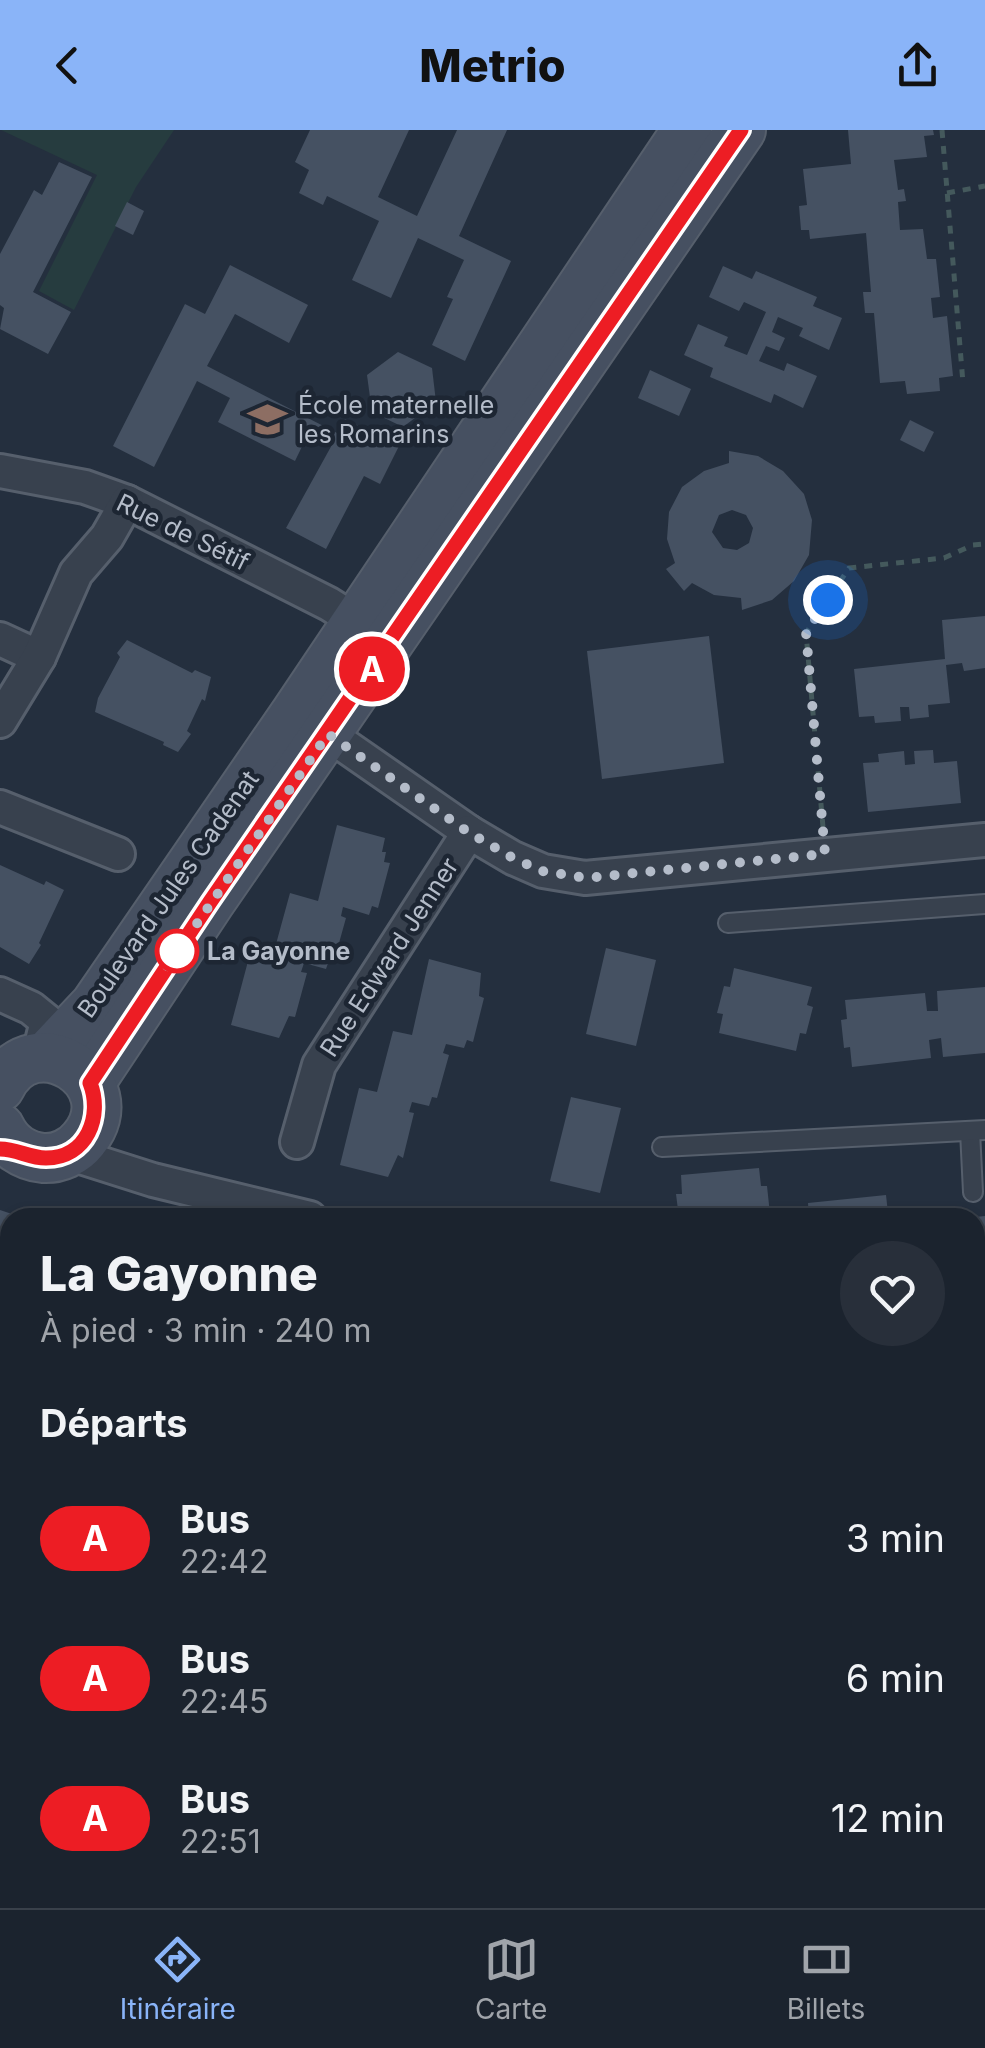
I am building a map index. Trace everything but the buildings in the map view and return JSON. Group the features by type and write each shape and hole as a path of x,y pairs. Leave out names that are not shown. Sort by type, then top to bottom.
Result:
{"street":[{"name":"Boulevard Jules Cadenat","path":"0,1087 11,1071 42,1057 94,1005 295,714 687,130"},
{"name":"Boulevard Jules Cadenat","path":"84,1120 328,734 742,130"},
{"name":"Rue de Sétif","path":"0,471 85,487 127,502 356,621"},
{"path":"0,721 39,658 76,573 106,537 127,502"},
{"path":"0,639 39,658"},
{"path":"328,734 468,832 542,871 586,878 985,840"},
{"path":"0,807 118,854"},
{"name":"Rue Edward Jenner","path":"297,1142 319,1065 468,832"},
{"path":"0,994 31,1008 48,1022 42,1057 71,1064 84,1120 107,1144 153,1180 269,1208"},
{"path":"6,1142 42,1158 84,1120"}],"lane":[{"path":"728,924 985,904"},
{"path":"662,1147 977,1130 973,1192"}],"path":[{"path":"942,130 963,384"},
{"path":"947,193 985,186"},
{"path":"825,854 806,632 849,568 944,558 985,544"}],"green space":[{"path":"1,130 174,130 136,187 74,310 39,291 97,175"}],"bus line":[{"name":"A","path":"0,1149 18,1149 51,1158 68,1152 87,1136 96,1114 90,1083 210,902 741,130"}],"place":[{"name":"École maternelle les Romarins","path":"268,419"},
{"name":"La Gayonne","path":"177,951"}],"route":[{"path":"177,951 167,967 328,734 468,832 542,871 586,878 825,854 806,632 828,600"}]}
